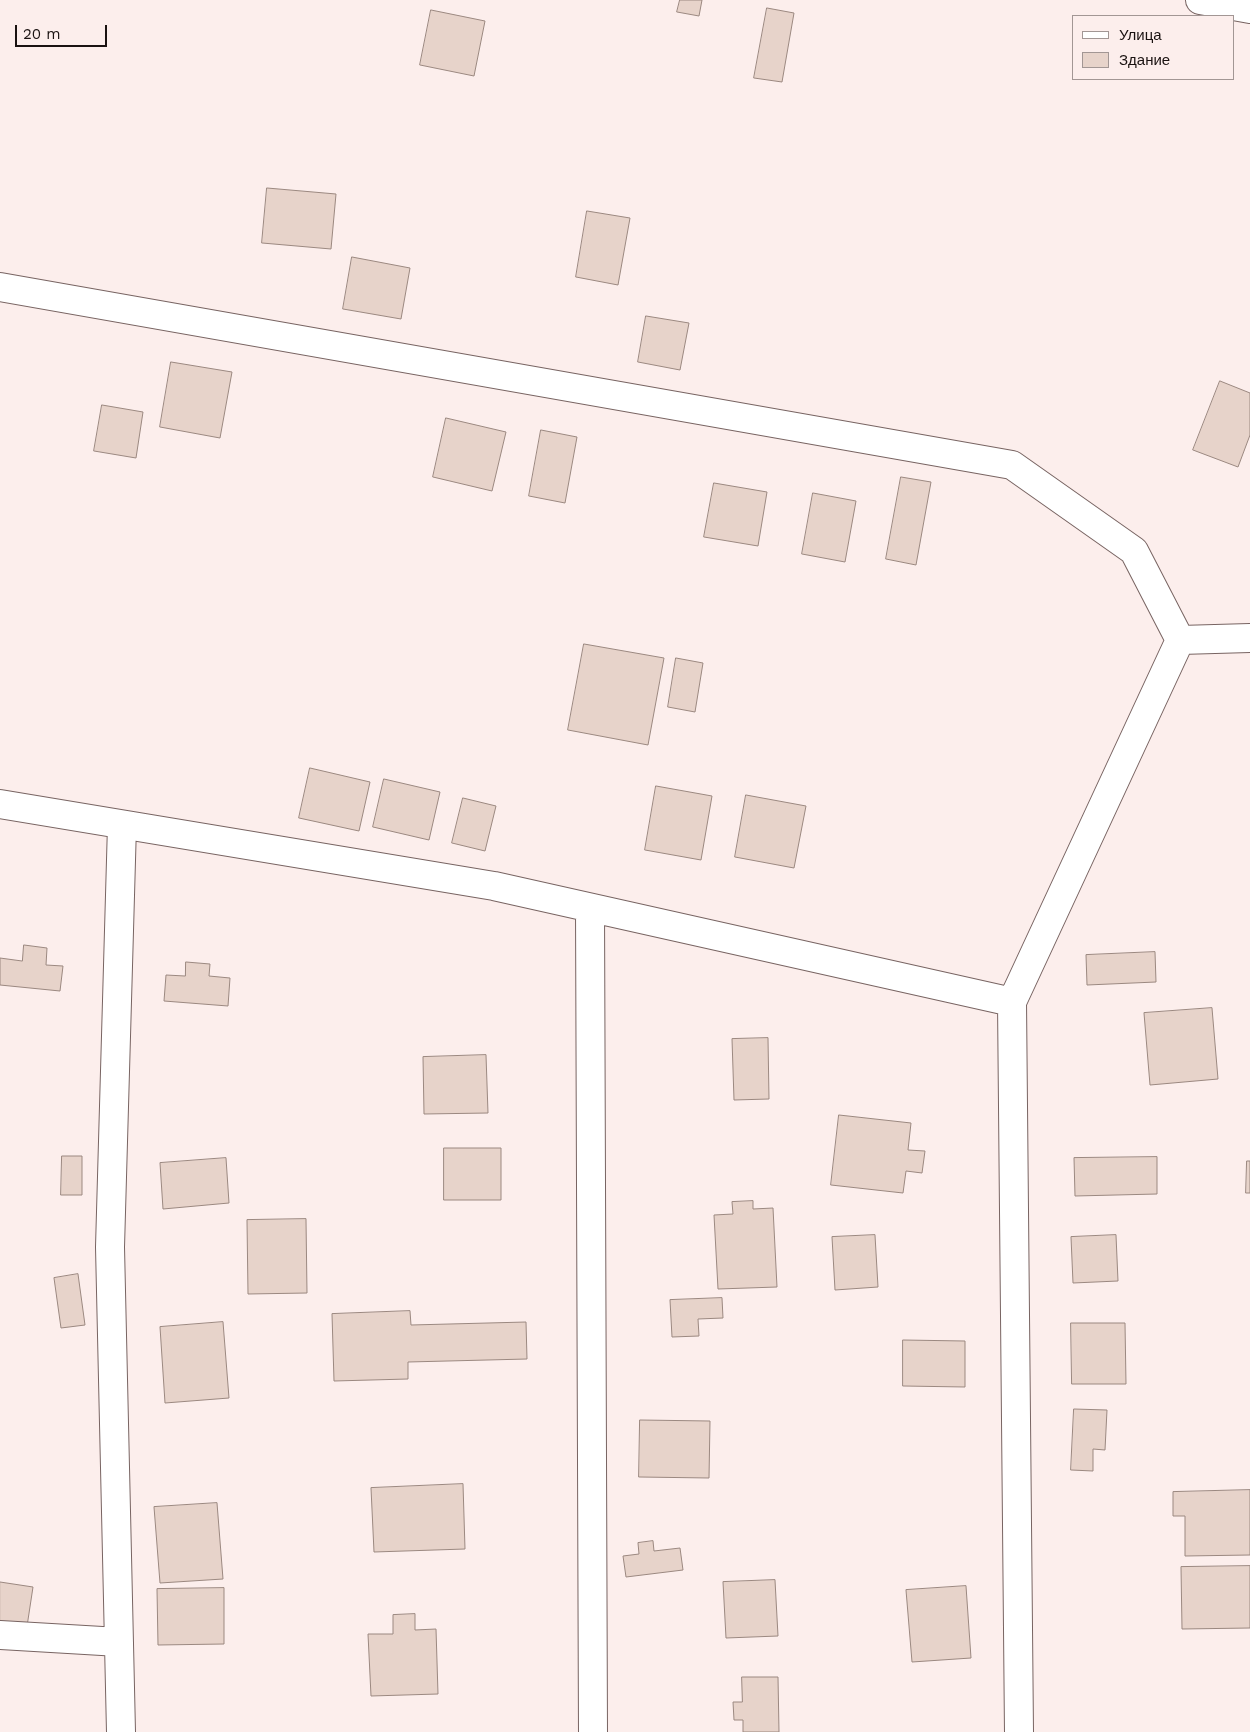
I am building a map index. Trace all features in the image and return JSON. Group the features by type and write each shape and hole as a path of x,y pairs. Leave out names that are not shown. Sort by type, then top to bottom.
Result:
{"street":[{"path":"1200,0 1250,9"},
{"path":"0,287 1012,465 1134,551 1180,640"},
{"path":"1180,640 1250,638"},
{"path":"1018,1732 1012,1002 1180,640"},
{"path":"0,804 494,886 1012,1002"},
{"path":"121,1732 110,1247 122,825"},
{"path":"590,908 593,1732"},
{"path":"0,1635 119,1642"}],"building":[{"path":"680,0 702,0 699,16 677,12"},
{"path":"767,8 794,13 782,82 754,78"},
{"path":"431,10 485,21 474,76 420,65"},
{"path":"267,188 336,194 331,249 262,243"},
{"path":"587,211 630,218 618,285 576,277"},
{"path":"352,257 410,268 401,319 343,309"},
{"path":"646,316 689,323 680,370 638,362"},
{"path":"171,362 232,372 220,438 160,427"},
{"path":"1220,381 1250,393 1250,435 1238,467 1193,450"},
{"path":"102,405 143,412 136,458 94,451"},
{"path":"446,418 506,432 492,491 433,477"},
{"path":"541,430 577,437 565,503 529,496"},
{"path":"901,477 931,482 916,565 886,559"},
{"path":"714,483 767,492 758,546 704,537"},
{"path":"813,493 856,501 845,562 802,554"},
{"path":"584,644 664,658 648,745 568,730"},
{"path":"676,658 703,663 695,712 668,707"},
{"path":"310,768 370,782 359,831 299,818"},
{"path":"384,779 440,792 429,840 373,827"},
{"path":"656,786 712,796 701,860 645,850"},
{"path":"746,795 806,806 794,868 735,857"},
{"path":"463,798 496,806 485,851 452,843"},
{"path":"24,945 47,948 46,965 63,966 60,991 0,985 0,958 22,961"},
{"path":"1155,952 1156,982 1087,985 1086,955"},
{"path":"186,962 210,964 209,976 230,978 228,1006 164,1001 166,975 185,976"},
{"path":"1212,1008 1218,1079 1150,1085 1144,1013"},
{"path":"768,1038 769,1099 734,1100 732,1039"},
{"path":"486,1055 488,1113 424,1114 423,1057"},
{"path":"839,1115 911,1123 908,1150 925,1151 922,1173 906,1171 903,1193 831,1185"},
{"path":"444,1148 501,1148 501,1200 444,1200"},
{"path":"62,1156 82,1156 82,1195 61,1195"},
{"path":"1157,1157 1157,1194 1075,1196 1074,1158"},
{"path":"226,1158 229,1203 163,1209 160,1163"},
{"path":"1247,1161 1250,1161 1250,1193 1246,1193"},
{"path":"753,1201 753,1209 773,1208 777,1287 718,1289 714,1215 733,1214 732,1202"},
{"path":"306,1219 307,1293 248,1294 247,1220"},
{"path":"875,1235 878,1287 835,1290 832,1237"},
{"path":"1116,1235 1118,1281 1073,1283 1071,1237"},
{"path":"78,1274 85,1325 61,1328 54,1278"},
{"path":"722,1298 723,1318 698,1319 699,1336 672,1337 670,1300"},
{"path":"410,1311 411,1325 526,1322 527,1359 408,1362 408,1379 334,1381 332,1314"},
{"path":"223,1322 229,1398 165,1403 160,1327"},
{"path":"1071,1323 1125,1323 1126,1384 1072,1384"},
{"path":"903,1340 965,1341 965,1387 903,1386"},
{"path":"1074,1409 1107,1410 1105,1450 1093,1449 1093,1471 1071,1470"},
{"path":"640,1420 710,1421 709,1478 639,1477"},
{"path":"463,1484 465,1549 374,1552 371,1488"},
{"path":"1250,1490 1250,1555 1185,1556 1185,1516 1173,1516 1173,1492"},
{"path":"217,1503 223,1579 160,1583 154,1507"},
{"path":"653,1541 654,1551 680,1548 683,1570 626,1577 623,1556 639,1554 638,1543"},
{"path":"1250,1566 1250,1628 1182,1629 1181,1567"},
{"path":"775,1580 778,1636 726,1638 723,1582"},
{"path":"0,1582 33,1587 26,1633 0,1628"},
{"path":"966,1586 971,1658 912,1662 906,1590"},
{"path":"224,1588 224,1644 158,1645 157,1589"},
{"path":"415,1614 415,1630 436,1629 438,1694 371,1696 368,1634 393,1634 393,1615"},
{"path":"742,1677 778,1677 779,1732 743,1732 743,1720 734,1720 733,1702 742,1702"}]}
